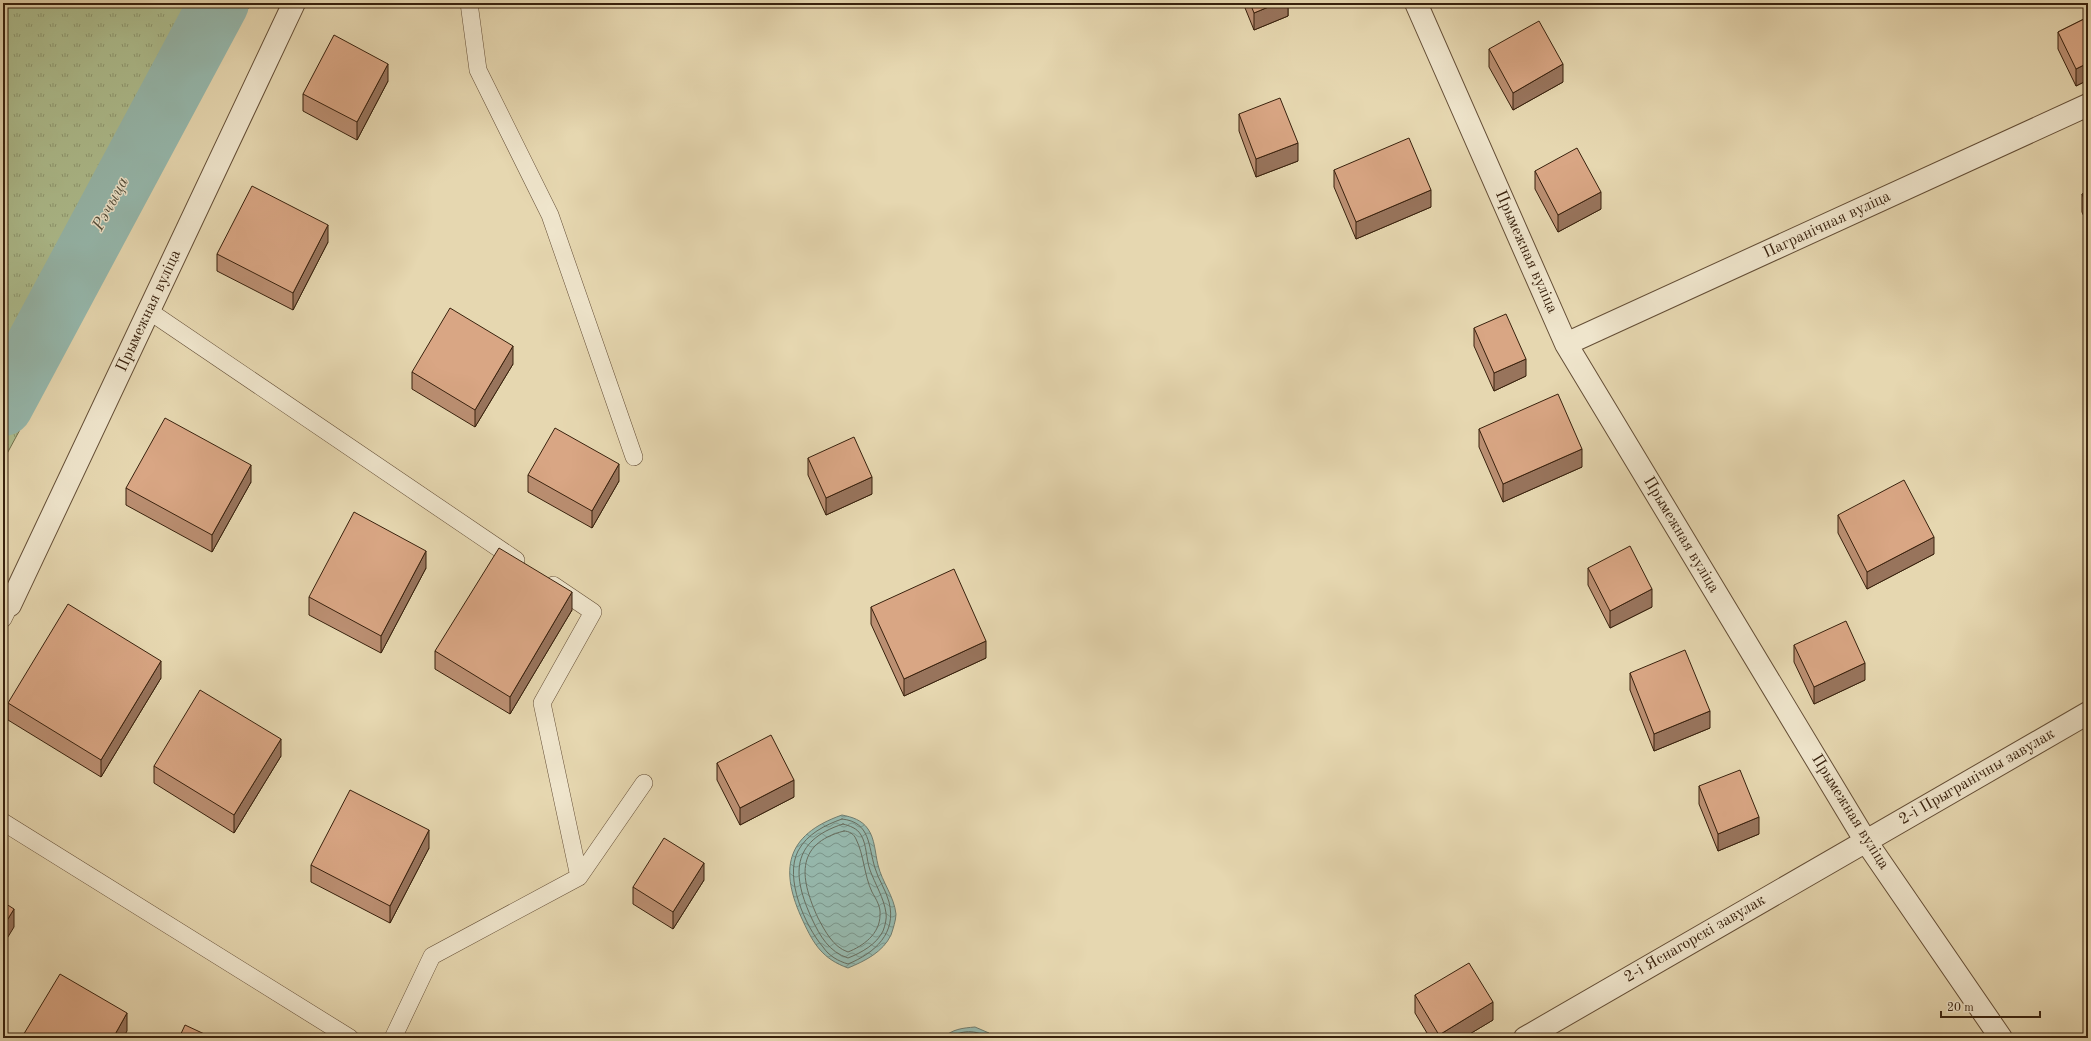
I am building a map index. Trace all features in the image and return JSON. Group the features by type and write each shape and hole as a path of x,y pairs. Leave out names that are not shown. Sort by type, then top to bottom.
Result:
{"street":[{"name":"Прымежная вуліца","path":"7,612 294,3"},
{"name":"Прымежная вуліца","path":"1416,3 1566,344 1865,840 2001,1038"},
{"name":"Пагранічная вуліца","path":"1566,344 2088,105"},
{"name":"2-і Прыгранічны завулак","path":"1865,840 2088,713"},
{"name":"2-і Яснагорскі завулак","path":"1525,1038 1865,840"}],"lane":[{"path":"469,3 478,70 550,215 634,457"},
{"path":"149,311 593,612 542,703 579,877"},
{"path":"393,1038 432,956 579,877 644,783"},
{"path":"3,822 350,1038"}],"green space":[{"path":"3,3 251,3 3,461"}],"water":[{"path":"842,815 860,821 866,826 870,833 880,871 893,901 896,914 895,922 888,941 873,955 848,968 826,956 815,944 795,903 791,886 790,870 792,856 798,844 808,833 823,823"},
{"path":"975,1027 989,1033 994,1038 943,1038 954,1031"}],"building":[{"path":"1250,3 1278,3 1254,13"},
{"path":"2088,17 2088,63 2076,69 2058,32"},
{"path":"1539,21 1563,64 1513,93 1489,49"},
{"path":"334,35 388,64 357,122 303,94"},
{"path":"1280,98 1298,143 1256,159 1239,114"},
{"path":"1409,138 1431,190 1356,222 1334,170"},
{"path":"1577,148 1601,192 1558,215 1535,171"},
{"path":"252,186 328,225 293,293 217,254"},
{"path":"2088,192 2088,209 2082,194"},
{"path":"450,308 513,346 475,410 412,372"},
{"path":"1506,314 1526,359 1494,373 1474,328"},
{"path":"1558,394 1582,449 1503,484 1479,429"},
{"path":"165,418 251,465 212,535 126,488"},
{"path":"555,428 619,464 592,511 528,475"},
{"path":"854,437 872,477 826,498 808,458"},
{"path":"1904,480 1934,537 1867,572 1838,515"},
{"path":"354,512 426,551 381,636 309,597"},
{"path":"1630,546 1652,589 1610,611 1588,568"},
{"path":"499,548 572,592 510,697 435,651"},
{"path":"954,569 986,641 904,679 871,607"},
{"path":"68,604 161,661 101,760 8,703"},
{"path":"1846,621 1865,663 1814,687 1794,645"},
{"path":"1685,650 1710,711 1654,734 1630,673"},
{"path":"200,690 281,739 234,815 154,766"},
{"path":"771,735 794,780 740,808 717,763"},
{"path":"1740,770 1759,817 1718,834 1699,786"},
{"path":"350,790 429,830 390,906 311,865"},
{"path":"664,838 704,863 673,912 633,887"},
{"path":"3,902 14,909 3,927"},
{"path":"1469,963 1493,1002 1439,1035 1415,995"},
{"path":"60,974 127,1013 113,1038 22,1037"},
{"path":"185,1025 213,1038 179,1038"}],"waterway":[{"name":"Рэчыца","path":"3,406 219,3"}]}
